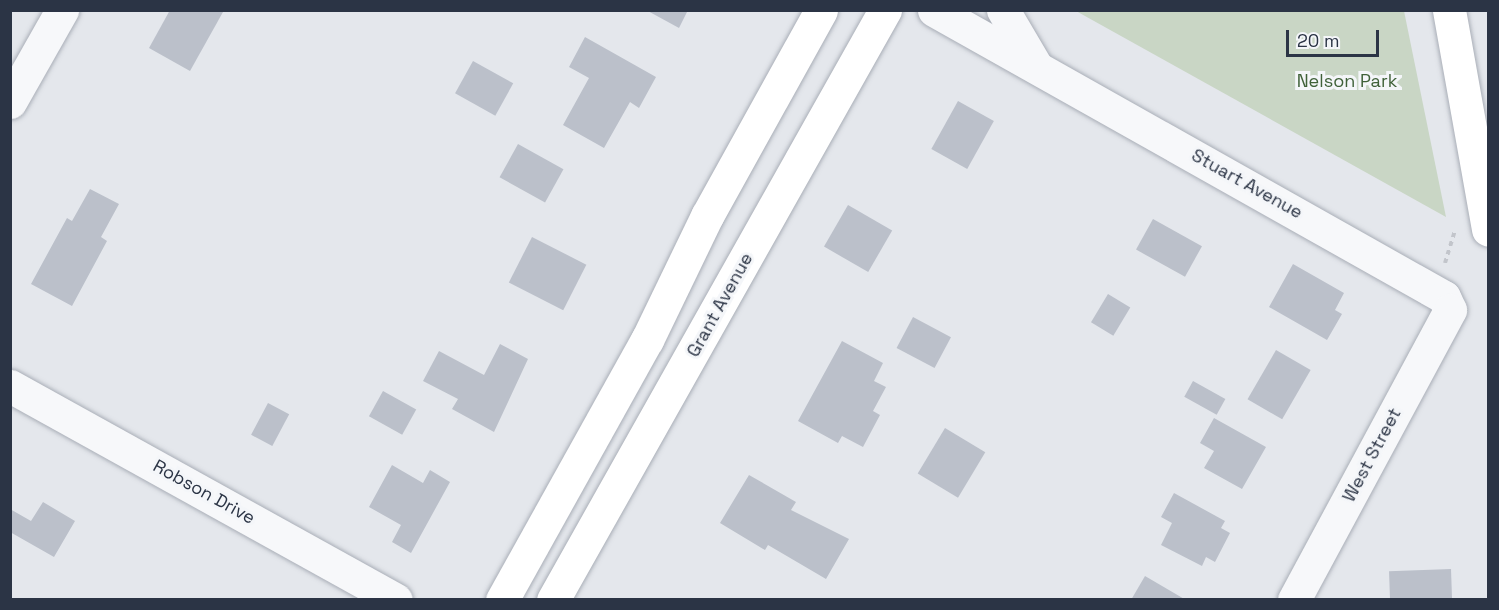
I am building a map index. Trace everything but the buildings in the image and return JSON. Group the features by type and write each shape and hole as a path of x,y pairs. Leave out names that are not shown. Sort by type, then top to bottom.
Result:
{"main road":[{"path":"502,600 647,340 707,216 821,10"},
{"name":"Grant Avenue","path":"553,600 885,10"},
{"path":"1449,10 1488,228"}],"street":[{"path":"10,102 62,10"},
{"name":"Stuart Avenue","path":"934,10 1441,299"},
{"name":"Stuart Avenue","path":"1003,10 1037,67"},
{"name":"West Street","path":"1294,600 1441,299"},
{"name":"Robson Drive","path":"10,386 396,600"}],"path":[{"path":"1441,299 1454,232 1488,228"}],"green space":[{"name":"Nelson Park","path":"1076,11 1404,11 1446,217"}]}
